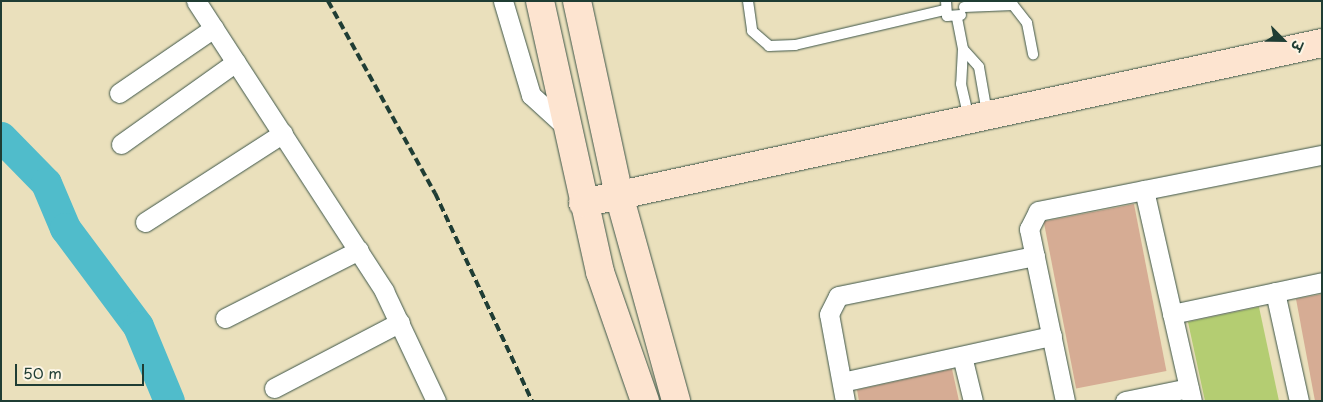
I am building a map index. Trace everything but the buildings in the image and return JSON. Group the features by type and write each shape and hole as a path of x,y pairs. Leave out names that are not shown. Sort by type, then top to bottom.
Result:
{"main road":[{"path":"540,1 583,203 600,272 644,401"},
{"path":"577,1 619,195 676,401"},
{"path":"583,203 1322,43"}],"street":[{"path":"196,1 359,250 400,322 436,401"},
{"path":"503,1 532,95 567,128"},
{"path":"119,93 214,28"},
{"path":"121,144 236,62"},
{"path":"145,222 283,133"},
{"path":"1065,401 1029,229 1038,212 1322,155"},
{"path":"1124,401 1191,394 1144,190"},
{"path":"226,318 359,250"},
{"path":"846,401 829,314 838,296 1035,256"},
{"path":"1172,314 1322,282"},
{"path":"1275,292 1299,401"},
{"path":"274,388 400,322"},
{"path":"842,382 1052,336"},
{"path":"962,356 973,401"}],"lane":[{"path":"748,1 752,31 769,46 795,45 945,6 956,18 963,49 961,84 979,118"},
{"path":"956,18 963,4 1013,5 1027,23 1033,54"},
{"path":"963,49 979,67 979,118"}],"green space":[{"path":"1259,307 1279,401 1205,401 1188,322"}],"waterway":[{"path":"1,137 46,183 65,228 138,326 169,401"}],"railway":[{"path":"328,1 435,193 532,401"}]}
